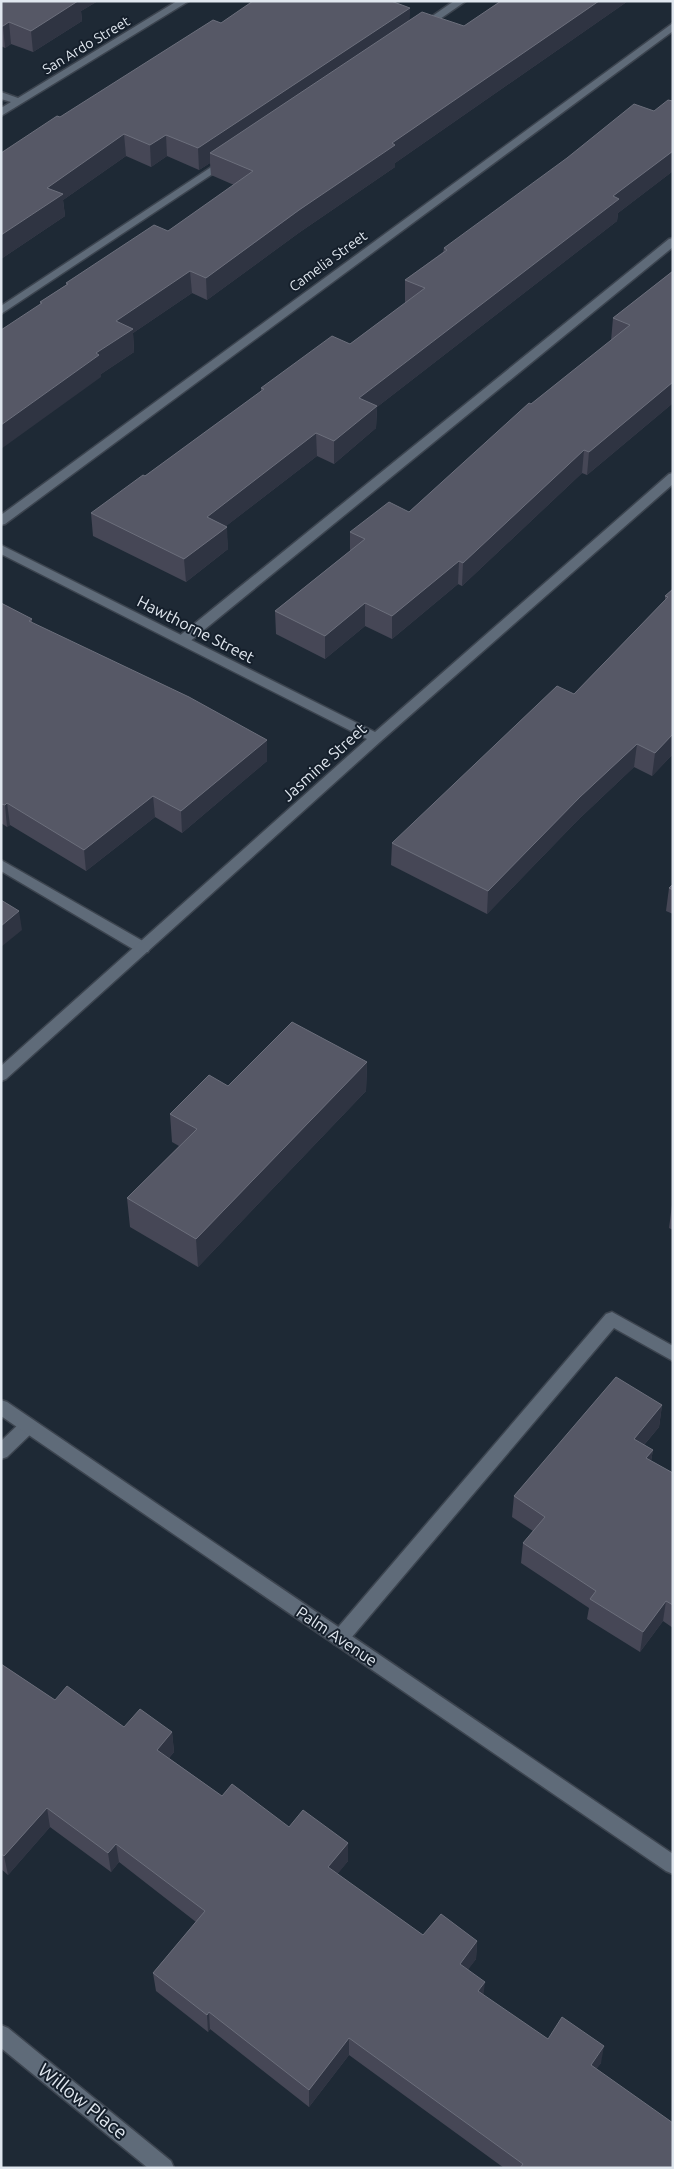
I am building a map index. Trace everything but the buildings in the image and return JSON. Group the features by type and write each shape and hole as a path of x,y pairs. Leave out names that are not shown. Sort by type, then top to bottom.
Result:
{"street":[{"name":"San Ardo Street","path":"1,113 184,1"},
{"path":"412,34 461,1"},
{"name":"Camelia Street","path":"1,520 673,26"},
{"path":"1,95 19,102"},
{"path":"1,311 240,151"},
{"path":"183,640 673,240"},
{"name":"Jasmine Street","path":"1,1075 376,738 673,477"},
{"name":"Hawthorne Street","path":"1,549 376,738"},
{"path":"1,865 143,948"},
{"path":"340,1638 612,1319 673,1354"},
{"name":"Palm Avenue","path":"1,1408 673,1865"},
{"path":"1,1452 28,1426"},
{"name":"Willow Place","path":"1,2035 164,2168"}]}
